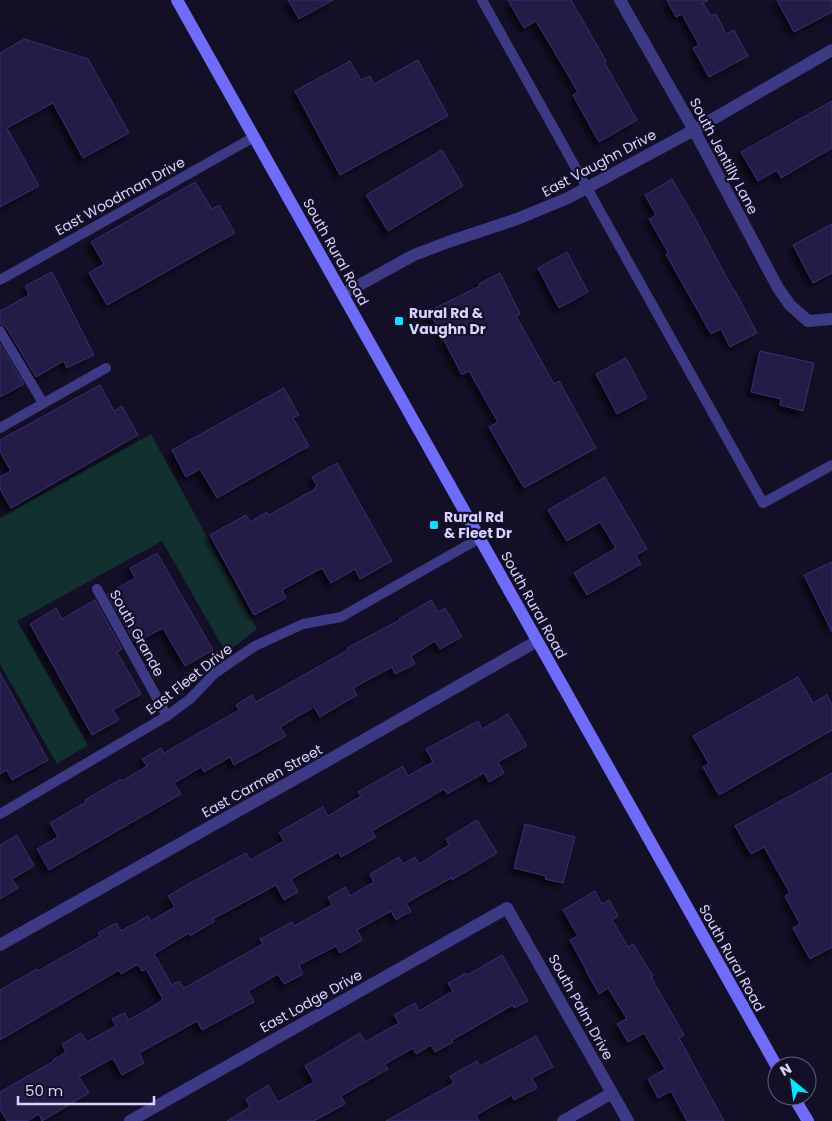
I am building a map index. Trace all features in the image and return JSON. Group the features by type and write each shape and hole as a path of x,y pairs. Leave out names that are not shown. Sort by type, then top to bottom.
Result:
{"main road":[{"name":"South Rural Road","path":"177,0 771,1056"},
{"path":"799,1106 808,1121"}],"street":[{"name":"South Jentilly Lane","path":"620,0 694,130 778,288 790,305 808,321 832,319"},
{"name":"East Vaughn Drive","path":"343,294 414,255 518,219 568,198 694,130 832,50"},
{"name":"East Carmen Street","path":"0,945 537,641"},
{"name":"South Palm Drive","path":"507,908 628,1121"},
{"name":"East Lodge Drive","path":"130,1121 507,908"},
{"path":"563,1121 612,1093"}],"lane":[{"path":"482,0 763,503 832,465"},
{"name":"East Woodman Drive","path":"0,280 254,137"},
{"path":"0,331 43,403"},
{"path":"0,428 106,368"},
{"name":"East Fleet Drive","path":"0,814 167,716 190,699 215,672 255,646 303,624 342,617 480,538"},
{"name":"South Grande","path":"96,589 167,716"}],"green space":[{"path":"151,434 257,629 226,653 162,541 17,621 88,745 57,764 0,664 0,518"}],"building":[{"path":"288,0 333,0 299,19"},
{"path":"508,0 571,0 637,120 599,142 573,95 578,92 536,21 524,28"},
{"path":"667,0 708,0 703,3 711,16 716,14 726,34 734,30 748,56 709,77 693,48 699,45 682,14 676,17"},
{"path":"777,0 832,0 832,12 794,32"},
{"path":"24,39 88,59 129,133 83,158 53,103 7,128 39,186 0,207 0,53"},
{"path":"418,60 448,116 340,175 295,91 350,61 361,80 370,76 374,84"},
{"path":"832,101 832,148 781,178 777,170 758,181 741,152"},
{"path":"442,150 463,186 388,231 366,195"},
{"path":"672,179 757,333 730,347 721,329 711,334 666,254 668,252 649,219 656,215 645,195"},
{"path":"195,182 212,209 219,205 235,233 107,305 89,273 104,264 91,242"},
{"path":"832,224 832,273 813,283 793,245"},
{"path":"567,252 588,292 559,308 538,268"},
{"path":"52,272 94,355 67,368 64,361 36,377 6,327 0,324 0,311 29,295 25,286"},
{"path":"500,273 520,314 516,316 554,384 559,381 596,448 524,488 489,427 498,422 469,371 462,375 429,311 480,286 479,284"},
{"path":"0,344 24,384 0,397"},
{"path":"760,351 814,363 803,411 780,405 781,399 751,392"},
{"path":"626,358 647,398 617,414 596,374"},
{"path":"100,385 114,411 122,406 138,435 11,508 0,489 0,477 11,471 0,452 0,440"},
{"path":"284,388 299,415 293,418 309,446 217,498 200,469 186,477 172,450"},
{"path":"337,463 392,561 360,579 355,569 331,583 322,568 282,590 286,598 254,615 210,535 246,515 250,522 267,512 269,515 315,489 317,486 312,477"},
{"path":"605,477 647,549 636,555 641,564 587,595 574,573 616,548 600,522 567,541 548,510"},
{"path":"157,553 213,650 185,666 163,628 135,643 107,594 135,578 130,568"},
{"path":"832,562 832,632 804,575"},
{"path":"95,600 122,649 117,652 141,694 113,710 119,720 92,735 30,624 56,608 62,619"},
{"path":"431,600 438,612 445,608 462,637 440,649 435,641 411,656 415,664 395,674 392,667 353,688 357,695 320,717 314,707 280,727 286,736 234,765 230,757 204,772 201,767 174,783 181,794 49,870 37,849 58,837 50,823 86,802 85,800 147,766 142,759 161,748 164,753 239,710 236,705 252,695 256,702 348,650 347,648 400,620"},
{"path":"0,673 48,760 12,780 7,770 0,774"},
{"path":"798,677 813,703 827,695 832,704 832,730 719,795 703,767 709,764 693,736"},
{"path":"508,714 527,746 498,762 504,773 489,782 484,773 447,794 444,789 372,831 376,837 341,857 339,852 291,879 298,892 284,900 276,885 213,919 215,921 190,936 189,933 154,954 172,985 179,981 184,988 263,944 260,939 292,922 294,926 332,905 328,897 345,887 350,896 374,882 370,874 399,857 403,864 415,857 419,864 449,845 446,839 477,820 497,853 452,880 451,878 406,903 411,911 396,920 391,911 357,930 362,940 340,953 336,946 299,965 303,974 284,984 278,974 248,991 254,1002 202,1030 197,1021 139,1053 144,1063 122,1075 113,1058 79,1077 89,1093 42,1121 39,1114 27,1121 7,1121 0,1109 0,1092 54,1061 66,1052 62,1044 81,1033 87,1042 116,1026 112,1019 125,1013 128,1020 163,999 146,969 142,971 138,964 121,974 119,970 0,1040 0,990 100,936 98,933 116,923 121,931 148,916 151,921 175,907 168,896 190,883 246,853 250,860 284,841 279,832 323,807 328,816 361,796 358,792 403,766 408,776 433,762 426,749 478,721 482,729"},
{"path":"832,773 832,947 810,959 793,928 800,924 785,896 790,893 764,847 751,854 735,826"},
{"path":"525,824 575,837 563,883 545,879 546,876 514,868"},
{"path":"17,835 34,866 12,879 18,888 0,899 0,845"},
{"path":"595,891 602,904 609,900 618,916 612,920 628,947 633,944 653,976 651,977 684,1035 679,1038 724,1121 687,1121 671,1091 658,1098 648,1079 665,1069 644,1033 628,1042 617,1024 627,1019 608,988 599,994 586,971 570,940 578,936 563,910"},
{"path":"502,955 528,1001 514,1008 513,1005 452,1040 453,1042 435,1052 431,1045 416,1054 413,1048 385,1064 388,1069 341,1096 345,1104 314,1121 227,1121 250,1107 246,1099 268,1085 278,1102 314,1082 305,1066 360,1033 365,1042 399,1023 394,1015 415,1003 419,1011 453,991 448,983 466,973 467,975"},
{"path":"536,1036 553,1067 532,1078 537,1088 514,1100 512,1095 476,1115 479,1121 386,1121 454,1083 450,1076 477,1061 480,1066"}],"place":[{"name":"Rural Rd & Vaughn Dr","path":"399,321"},
{"name":"Rural Rd & Fleet Dr","path":"434,525"}]}
